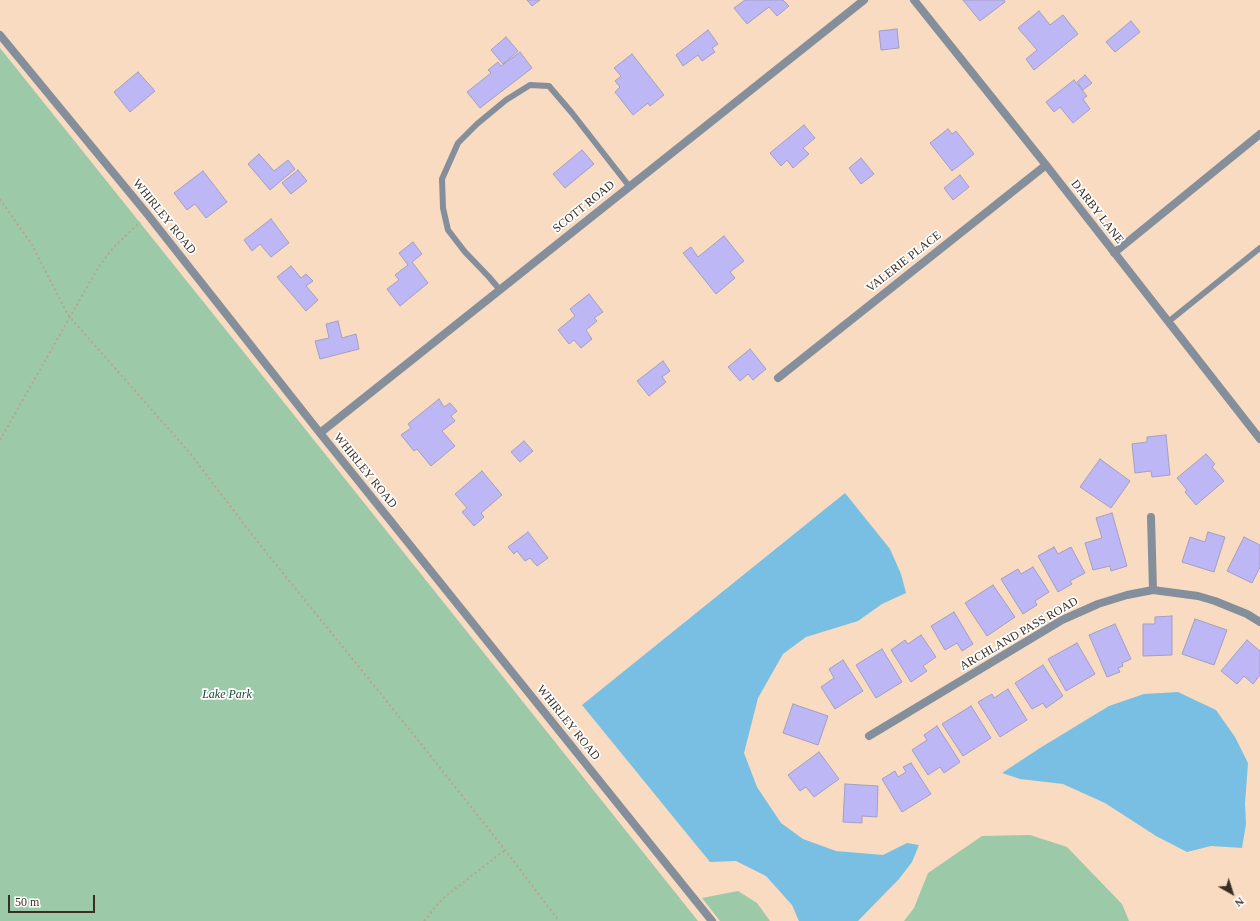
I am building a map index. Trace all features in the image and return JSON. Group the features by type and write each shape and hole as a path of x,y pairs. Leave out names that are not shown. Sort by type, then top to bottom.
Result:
{"street":[{"name":"SCOTT ROAD","path":"320,433 864,0"},
{"name":"DARBY LANE","path":"914,0 1046,165 1260,439"},
{"name":"WHIRLEY ROAD","path":"0,35 148,215 320,433 712,921"},
{"path":"1114,253 1260,134"},
{"name":"VALERIE PLACE","path":"778,378 1046,165"},
{"path":"1151,517 1153,590"},
{"name":"ARCHLAND PASS ROAD","path":"869,736 1062,620 1098,604 1127,595 1153,590 1198,596 1247,614 1260,622"}],"lane":[{"path":"500,290 465,252 448,230 442,208 442,179 458,143 477,124 506,100 530,85 549,86 592,137 629,186"},
{"path":"1168,322 1260,248"}],"path":[{"path":"0,199 32,245 70,318 189,452 257,541 409,729 559,921"},
{"path":"0,440 99,266 113,248 148,215"},
{"path":"424,921 442,899 505,850"}],"green space":[{"name":"Lake Park","path":"0,48 250,360 698,921 0,921"},
{"path":"1030,835 1067,847 1122,904 1129,921 904,921 914,908 928,873 982,836"},
{"path":"738,891 757,903 770,921 720,921 702,898"}],"water":[{"path":"845,493 890,549 901,574 906,593 882,604 858,621 806,637 783,654 758,698 744,753 757,787 781,823 803,839 836,851 883,855 907,843 919,845 912,862 899,879 858,921 799,921 792,905 766,876 736,861 710,862 582,705"},
{"path":"1178,692 1216,710 1235,737 1248,763 1245,804 1246,824 1242,848 1211,846 1187,852 1156,836 1105,803 1063,784 1020,779 1002,773 1109,706 1144,694"}],"building":[{"path":"527,0 540,0 532,6"},
{"path":"745,0 783,0 789,6 777,16 769,7 747,24 734,8"},
{"path":"963,0 1004,0 1005,2 980,21"},
{"path":"1039,11 1050,25 1063,15 1078,34 1034,70 1026,59 1037,50 1018,28"},
{"path":"1131,21 1140,32 1115,52 1106,42"},
{"path":"897,29 899,48 881,50 879,31"},
{"path":"708,30 718,44 712,48 715,52 702,61 698,55 683,66 676,55"},
{"path":"506,37 518,51 503,64 491,50"},
{"path":"520,52 532,68 480,108 467,92 491,73 488,70 498,62 501,66"},
{"path":"632,54 664,95 650,106 648,103 633,115 615,92 620,87 615,81 621,76 614,68"},
{"path":"138,72 155,91 130,112 114,92"},
{"path":"1085,75 1092,83 1083,90 1077,82"},
{"path":"1074,80 1087,96 1083,99 1090,109 1073,123 1060,107 1054,112 1046,102"},
{"path":"804,125 815,138 803,148 809,154 793,168 787,160 781,166 770,153"},
{"path":"948,129 952,134 956,131 974,154 952,171 930,143"},
{"path":"582,150 594,164 565,188 553,174"},
{"path":"259,154 274,171 288,160 295,169 270,190 248,164"},
{"path":"861,158 874,174 861,184 849,168"},
{"path":"298,170 307,181 291,194 282,183"},
{"path":"203,171 227,202 206,218 195,204 187,210 174,193"},
{"path":"960,175 969,187 953,200 944,188"},
{"path":"271,219 289,243 271,257 260,244 252,251 244,240"},
{"path":"724,236 744,261 730,272 735,278 716,294 683,253 691,247 698,257"},
{"path":"413,242 422,254 412,262 428,283 400,306 387,289 399,280 395,275 408,265 399,253"},
{"path":"291,266 301,278 306,274 313,281 306,286 318,300 306,311 277,277"},
{"path":"589,294 603,312 594,318 597,321 586,330 592,339 581,348 574,340 569,344 558,330 575,316 570,309"},
{"path":"338,321 342,338 356,334 359,349 320,359 315,341 329,338 326,324"},
{"path":"750,349 766,369 753,380 748,374 740,381 728,367"},
{"path":"663,361 670,371 662,377 666,382 649,396 637,381"},
{"path":"439,399 444,407 450,403 457,411 451,416 455,421 442,431 455,446 431,466 417,449 414,451 401,435 411,428 408,424"},
{"path":"1166,435 1170,475 1152,477 1151,471 1135,473 1132,444 1147,442 1147,437"},
{"path":"524,441 533,451 520,462 511,452"},
{"path":"1206,454 1215,464 1212,467 1224,481 1196,505 1185,492 1187,490 1177,478"},
{"path":"1100,459 1130,481 1111,508 1080,487"},
{"path":"482,471 502,495 481,513 484,517 474,526 462,512 467,508 455,494"},
{"path":"1112,513 1127,566 1111,571 1110,566 1093,570 1085,543 1102,538 1096,518"},
{"path":"528,532 548,558 537,566 530,558 525,561 517,551 514,554 508,547"},
{"path":"1208,532 1225,537 1214,572 1182,562 1190,537 1205,542"},
{"path":"1244,537 1260,545 1260,567 1252,583 1227,571"},
{"path":"1054,547 1058,554 1071,547 1085,573 1070,581 1072,584 1058,592 1038,556"},
{"path":"1033,567 1049,592 1035,601 1037,605 1023,614 1001,579 1018,569 1021,574"},
{"path":"993,585 1015,617 987,636 965,603"},
{"path":"954,612 973,644 962,651 957,643 945,650 931,626"},
{"path":"1172,616 1172,655 1143,656 1143,624 1155,624 1155,617"},
{"path":"1195,619 1227,630 1214,665 1182,654"},
{"path":"1115,624 1131,659 1122,663 1123,666 1118,668 1120,672 1107,677 1089,635"},
{"path":"921,635 936,657 923,666 927,671 911,682 891,650 905,640 908,644"},
{"path":"1247,640 1260,651 1260,675 1253,684 1244,676 1237,684 1221,671"},
{"path":"1077,643 1095,674 1066,691 1048,659"},
{"path":"882,649 902,682 876,698 856,665"},
{"path":"843,660 863,691 835,709 821,687 834,678 829,669"},
{"path":"1043,665 1063,696 1046,708 1043,703 1032,709 1015,683"},
{"path":"1008,689 1027,720 1000,737 978,702 992,694 994,698"},
{"path":"793,704 828,716 818,745 783,733"},
{"path":"971,706 991,738 963,756 942,724"},
{"path":"937,726 960,762 944,773 940,767 928,775 912,750 927,740 924,735"},
{"path":"819,752 839,779 814,797 806,787 800,791 788,775"},
{"path":"911,763 931,794 902,812 882,779 895,771 898,777 906,772 903,767"},
{"path":"845,784 878,786 877,817 862,816 862,823 843,822"}]}
